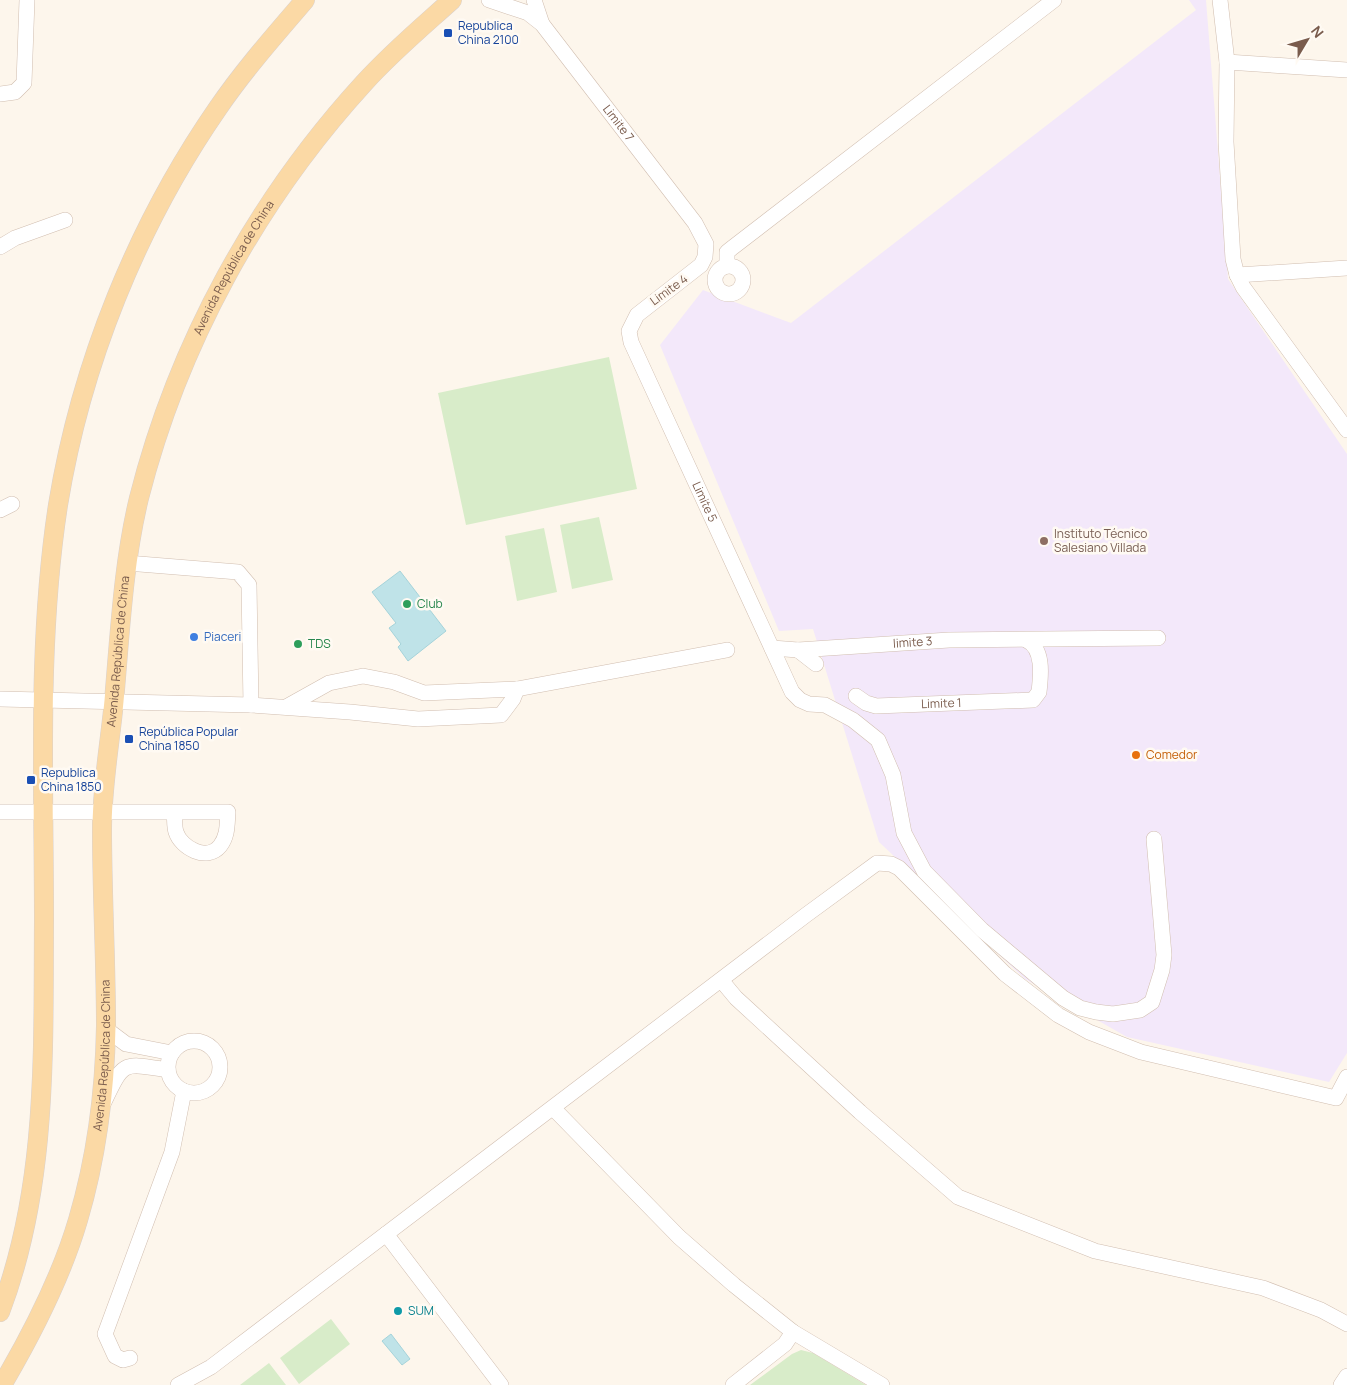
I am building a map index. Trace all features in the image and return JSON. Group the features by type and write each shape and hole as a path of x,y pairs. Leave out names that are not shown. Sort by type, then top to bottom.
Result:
{"main road":[{"path":"0,1312 26,1228 37,1165 43,1075 44,699 48,605 58,506 76,421 110,313 142,238 188,154 244,71 305,0"},
{"name":"Avenida República de China","path":"2,1385 52,1288 77,1224 88,1185 99,1113 106,1029 102,812 127,563 138,499 164,415 200,326 253,228 299,162 364,83 400,46 452,0"}],"street":[{"path":"0,94 15,92 24,83 27,0"},
{"path":"489,0 528,13 542,24"},
{"path":"534,0 542,24"},
{"path":"726,266 728,252 732,248 1054,0"},
{"path":"1220,0 1227,62 1226,142 1233,259 1237,276 1255,305 1347,430"},
{"name":"Limite 7","path":"542,24 695,222 706,244 706,257 695,271"},
{"path":"1227,62 1347,70"},
{"path":"0,247 15,238 65,220"},
{"path":"1237,276 1347,268"},
{"name":"Limite 4","path":"643,309 695,271"},
{"name":"Limite 5","path":"643,309 629,331 637,357 792,692 800,700 809,704 825,705 853,720 878,740 893,775 904,833 924,871 982,930 1044,983 1080,1008 1113,1014 1140,1010 1152,1002 1162,970 1164,955 1154,839"},
{"path":"127,563 238,572 246,579 249,585 251,705"},
{"name":"limite 3","path":"772,648 798,650 949,640 1158,638"},
{"name":"Limite 1","path":"856,696 866,703 876,706 1029,701 1039,692 1040,681 1038,650 1026,640"},
{"path":"286,707 330,683 363,676 394,682 424,693 517,689 727,650"},
{"path":"798,650 816,664"},
{"path":"0,699 251,705 418,719 492,717 500,715 505,711 517,689"},
{"path":"0,812 174,812"},
{"path":"178,1385 211,1367 877,863 891,864 899,868 1005,974 1058,1015 1089,1032 1141,1052 1342,1100 1347,1076"},
{"path":"721,980 736,998 860,1112 958,1197 1095,1251 1263,1288 1321,1310 1347,1324"},
{"path":"106,1029 126,1044 172,1053"},
{"path":"193,1041 209,1046 218,1059 220,1067 214,1083 200,1092 184,1091 171,1078 168,1070 172,1053 184,1043 193,1041"},
{"path":"99,1113 118,1073 124,1068 140,1065 168,1070"},
{"path":"130,1358 123,1360 115,1356 105,1334 172,1152 184,1091"},
{"path":"553,1108 679,1237 734,1285 793,1332 882,1385"},
{"path":"386,1234 501,1385"},
{"path":"733,1385 785,1344 793,1332"},
{"path":"195,1385 211,1367"},
{"path":"1341,1385 1347,1376"}],"shaded area":[{"name":"Instituto Técnico Salesiano Villada","path":"1189,0 1206,0 1228,279 1347,454 1347,1053 1329,1082 1127,1037 1025,979 879,842 813,629 779,631 660,345 703,290 791,323 1196,10"}],"green space":[{"path":"609,357 637,489 466,525 438,393"},
{"path":"599,517 613,580 572,589 560,525"},
{"path":"544,528 557,592 517,601 505,536"},
{"path":"331,1319 350,1344 299,1384 280,1358"},
{"path":"801,1350 813,1353 866,1385 750,1385 792,1354"},
{"path":"269,1363 286,1385 240,1385"}],"water":[{"path":"400,571 446,631 408,661 398,647 401,644 389,628 396,623 372,592"},
{"path":"391,1334 410,1359 402,1365 382,1341"}],"place":[{"name":"Republica China 2100","path":"448,33"},
{"name":"Instituto Técnico Salesiano Villada","path":"1044,541"},
{"name":"Club","path":"407,604"},
{"name":"Piaceri","path":"194,637"},
{"name":"TDS","path":"298,644"},
{"name":"República Popular China 1850","path":"129,739"},
{"name":"Comedor","path":"1136,755"},
{"name":"Republica China 1850","path":"31,780"},
{"name":"SUM","path":"398,1311"}]}
